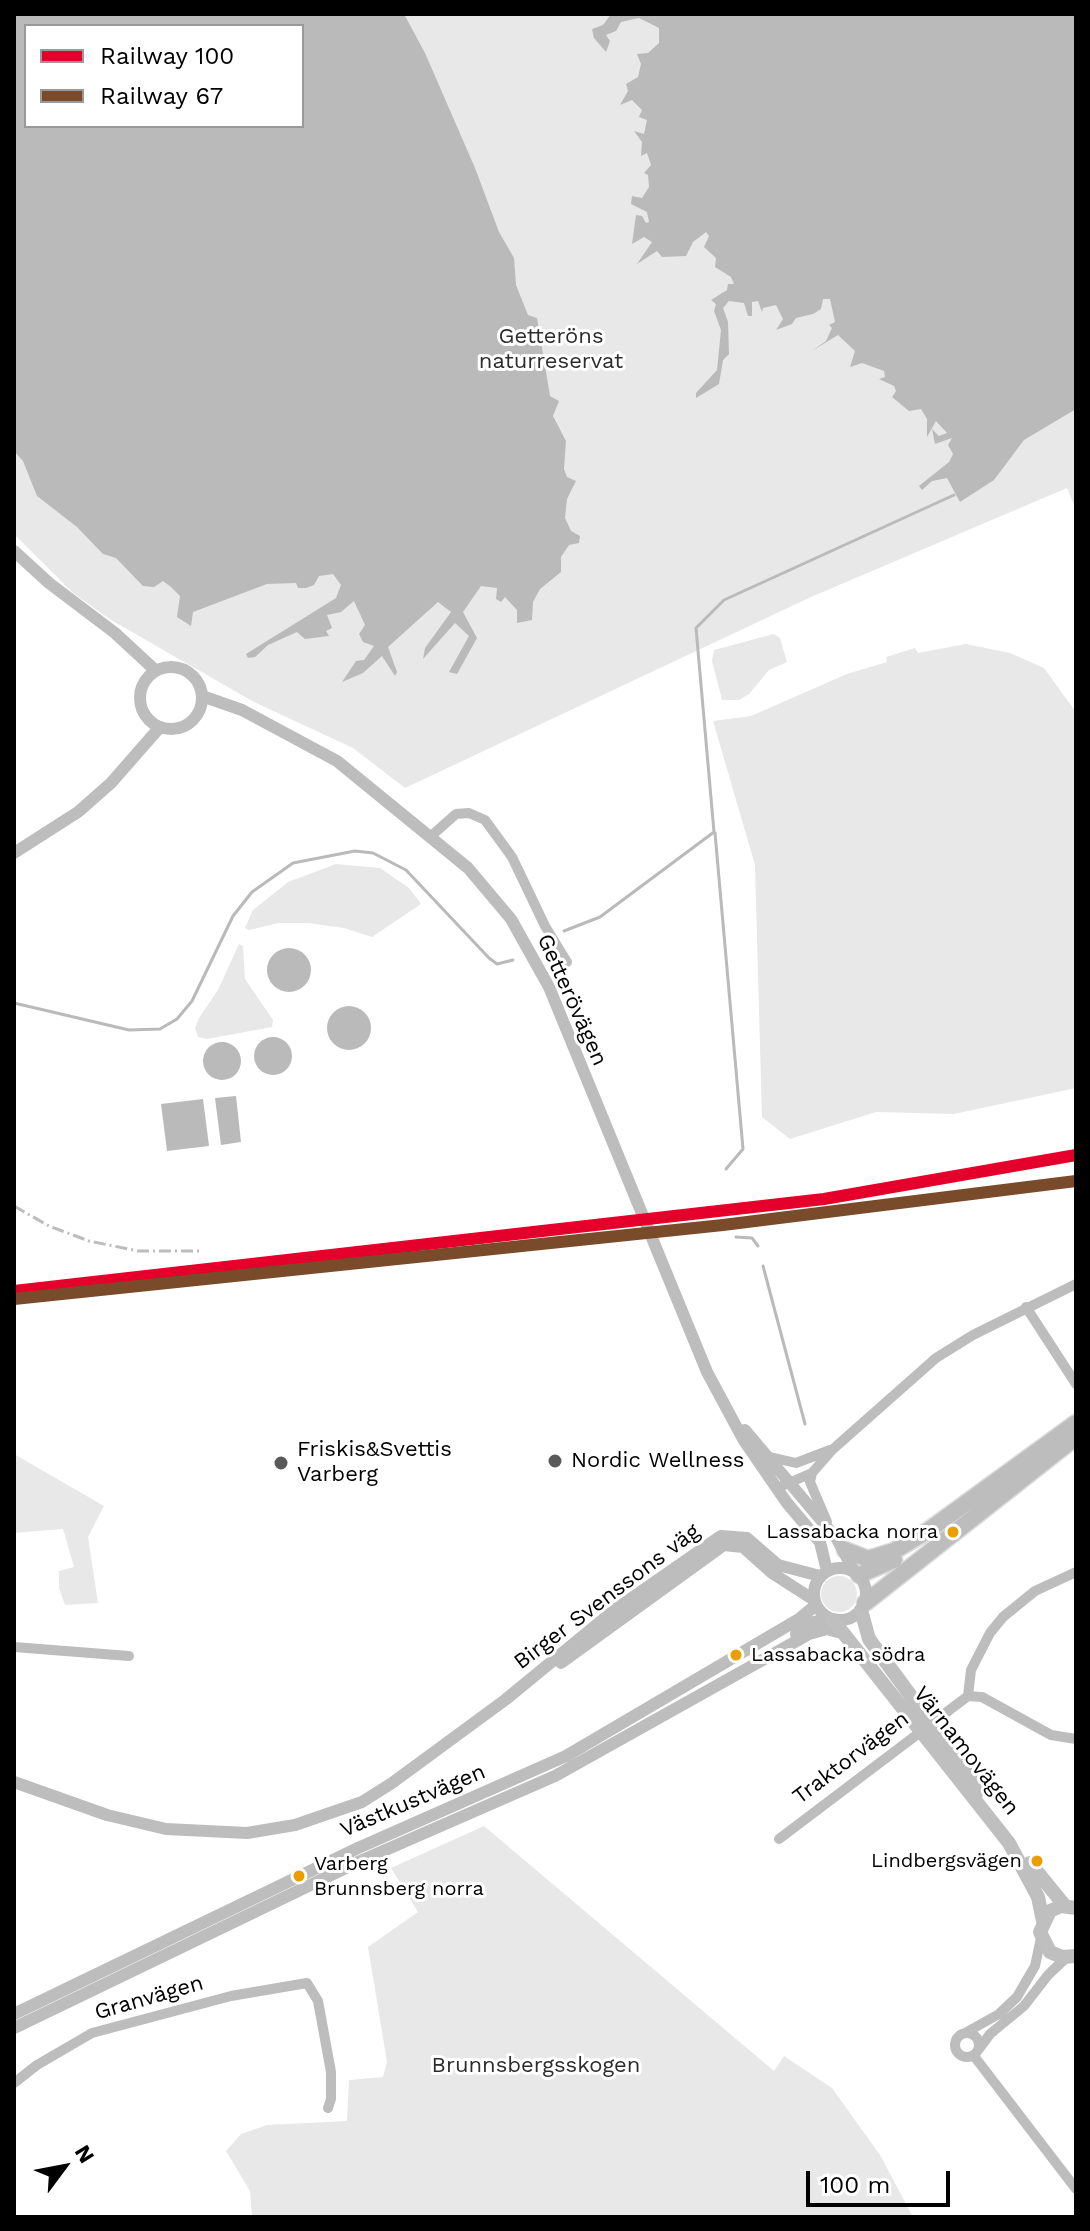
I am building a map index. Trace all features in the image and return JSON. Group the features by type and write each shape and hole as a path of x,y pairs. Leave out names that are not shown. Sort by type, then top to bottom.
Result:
{"main road":[{"path":"857,1574 889,1564 929,1530 1076,1423"},
{"path":"863,1606 888,1582 1076,1437"},
{"path":"841,1545 861,1559 879,1558 929,1530"},
{"name":"Värnamovägen","path":"888,1582 873,1603 870,1621 880,1647 926,1726 1018,1857 1038,1897 1043,1921"},
{"name":"Värnamovägen","path":"863,1606 869,1639 903,1684"},
{"name":"Värnamovägen","path":"831,1619 926,1726 1038,1874 1070,1907"},
{"path":"1070,1907 1053,1909 1043,1921 1041,1938 1050,1952 1072,1958"}],"street":[{"path":"14,551 49,583 115,633 156,671"},
{"path":"169,667 182,669 198,682 202,696 196,715 187,725 173,729 160,727 149,719 141,700 142,687 156,671 169,667"},
{"name":"Getterövägen","path":"202,696 242,710 337,761 482,883 525,941 549,987 707,1372 727,1410 785,1487 820,1542 823,1574"},
{"path":"14,853 78,812 111,783 160,727"},
{"path":"430,837 442,823 463,813 477,815 493,829 512,857 545,926 567,962"},
{"path":"785,1487 812,1473 832,1450 936,1358 1026,1307 1076,1284"},
{"path":"1026,1307 1076,1384"},
{"name":"Getterövägen","path":"727,1410 770,1457 785,1487 841,1545 857,1574"},
{"path":"770,1457 784,1463 804,1462 832,1450"},
{"path":"785,1487 804,1462"},
{"path":"812,1473 810,1489 841,1545"},
{"name":"Birger Svenssons väg","path":"505,1700 616,1609 721,1536 729,1534 747,1538 778,1565 823,1574"},
{"name":"Birger Svenssons väg","path":"14,1782 107,1815 166,1829 223,1833 274,1830 333,1814 362,1802 724,1545 743,1547 772,1573 815,1603"},
{"path":"838,1568 857,1574 865,1587 863,1606 846,1620 831,1619 815,1603 814,1587 823,1574 838,1568"},
{"path":"1076,1572 1035,1591 1003,1617 990,1633 971,1670 968,1696 982,1697 1051,1735 1076,1739"},
{"name":"Västkustvägen","path":"14,2014 358,1848 566,1756 799,1619 815,1603"},
{"name":"Västkustvägen","path":"751,1666 814,1622 831,1619"},
{"name":"Västkustvägen","path":"14,2028 358,1862 555,1776 820,1630 835,1629 845,1634"},
{"path":"14,1647 129,1656"},
{"name":"Traktorvägen","path":"779,1839 968,1696"},
{"path":"1041,1938 1035,1966 1017,1997 999,2014 955,2042 956,2050 966,2058 977,2052 990,2034 1024,2006 1044,1980 1072,1958"},
{"name":"Granvägen","path":"14,2083 37,2065 92,2033 218,1999 307,1983 318,2001 331,2072 328,2108"},
{"path":"965,2033 976,2037 977,2052 1076,2189"}],"green space":[{"name":"Getteröns naturreservat","path":"14,14 1076,14 1076,510 1067,488 811,597 405,788 353,748 254,702 111,620 73,593 14,534"},
{"path":"774,634 780,638 787,662 769,670 749,694 739,700 722,700 712,661 714,650"},
{"path":"966,644 1010,653 1044,668 1076,712 1076,1088 954,1114 876,1112 790,1139 762,1117 755,865 713,721 751,716 847,674 887,662 886,657 915,648 918,653"},
{"path":"336,864 380,868 409,888 421,904 372,937 344,928 308,923 245,928 253,910 288,882"},
{"path":"239,944 243,946 245,979 273,1020 272,1027 207,1039 198,1037 195,1028 199,1018 218,990"},
{"path":"14,1454 104,1506 88,1537 98,1603 65,1605 59,1588 59,1571 74,1567 63,1529 14,1533"},
{"path":"839,1576 852,1581 857,1594 852,1607 839,1612 826,1607 821,1594 826,1581"},
{"name":"Brunnsbergsskogen","path":"484,1826 774,2071 784,2056 832,2088 880,2155 913,2217 252,2217 250,2191 226,2151 241,2134 267,2125 347,2121 349,2080 383,2077 387,2062 368,1947 418,1912 391,1868"}],"shaded area":[{"path":"14,14 404,14 425,53 499,232 514,258 516,285 528,315 537,318 550,396 559,401 553,416 566,441 564,469 567,477 576,481 567,499 565,518 571,531 580,536 579,543 569,545 561,557 561,572 540,589 533,602 532,620 517,623 517,610 505,597 501,602 496,599 497,588 481,586 463,612 477,638 457,674 449,672 469,636 455,623 423,659 425,648 451,612 438,602 388,647 397,672 395,676 382,656 363,673 342,682 356,661 364,660 374,646 363,642 359,634 365,625 354,601 341,612 327,615 332,628 326,631 329,636 305,639 297,632 248,658 246,654 336,598 341,585 333,574 319,576 314,585 306,588 298,588 296,583 267,584 193,612 191,626 177,617 180,596 171,587 163,581 154,587 143,586 116,558 103,554 77,527 37,496 23,461 14,451"},
{"path":"611,14 1076,14 1076,409 1024,440 994,480 960,502 947,478 932,481 922,490 919,486 949,462 953,454 948,445 952,438 935,444 932,429 939,436 947,433 936,421 927,437 927,419 921,409 909,411 892,397 896,391 894,386 879,379 885,377 884,371 862,363 850,367 855,351 838,335 812,351 826,341 832,328 829,325 835,322 830,299 823,299 821,309 813,314 796,318 792,324 776,330 783,319 776,305 763,308 762,312 758,301 752,302 752,316 748,316 744,303 729,301 723,308 728,322 729,354 723,360 719,384 696,398 696,393 717,370 721,330 714,311 716,304 711,300 727,290 728,284 734,284 731,277 715,267 716,258 704,247 709,236 706,232 693,242 686,256 662,257 657,251 637,264 652,242 644,237 632,244 636,215 649,222 647,212 631,204 632,196 642,198 649,187 648,175 644,173 651,165 647,153 641,156 642,142 634,131 644,134 647,120 639,117 642,110 632,100 620,105 628,91 626,84 638,77 641,64 637,54 648,53 659,43 659,28 639,18 621,22 616,31 606,35 610,41 606,52 594,38 592,29 603,25"},
{"path":"289,948 305,954 311,970 305,986 289,992 273,986 267,970 273,954"},
{"path":"349,1006 365,1012 371,1028 365,1044 349,1050 333,1044 327,1028 333,1012"},
{"path":"273,1037 286,1043 292,1056 286,1069 273,1075 260,1069 254,1056 260,1043"},
{"path":"222,1042 235,1048 241,1061 235,1074 222,1080 209,1074 203,1061 209,1048"},
{"path":"236,1096 241,1142 221,1145 215,1098"},
{"path":"203,1099 209,1146 167,1151 161,1104"}],"waterway":[{"path":"564,931 600,917 714,832 696,628 724,600 954,495"},
{"path":"715,833 743,1149 726,1169"},
{"path":"14,1003 129,1030 160,1029 177,1019 192,1001 233,916 252,892 293,863 355,851 373,853 406,870 489,958 497,964 513,960"},
{"path":"736,1237 752,1238 758,1246"},
{"path":"763,1266 805,1424"}],"railway":[{"path":"14,1206 49,1226 89,1241 138,1251 202,1251"}],"rail line":[{"name":"100","path":"14,1291 824,1199 1076,1155"},
{"name":"67","path":"14,1299 723,1225 1076,1181"}],"place":[{"name":"Nordic Wellness","path":"555,1461"},
{"name":"Friskis&Svettis Varberg","path":"281,1463"},
{"name":"Lassabacka norra","path":"953,1532"},
{"name":"Lassabacka södra","path":"736,1655"},
{"name":"Lindbergsvägen","path":"1037,1861"},
{"name":"Varberg Brunnsberg norra","path":"299,1876"}]}
